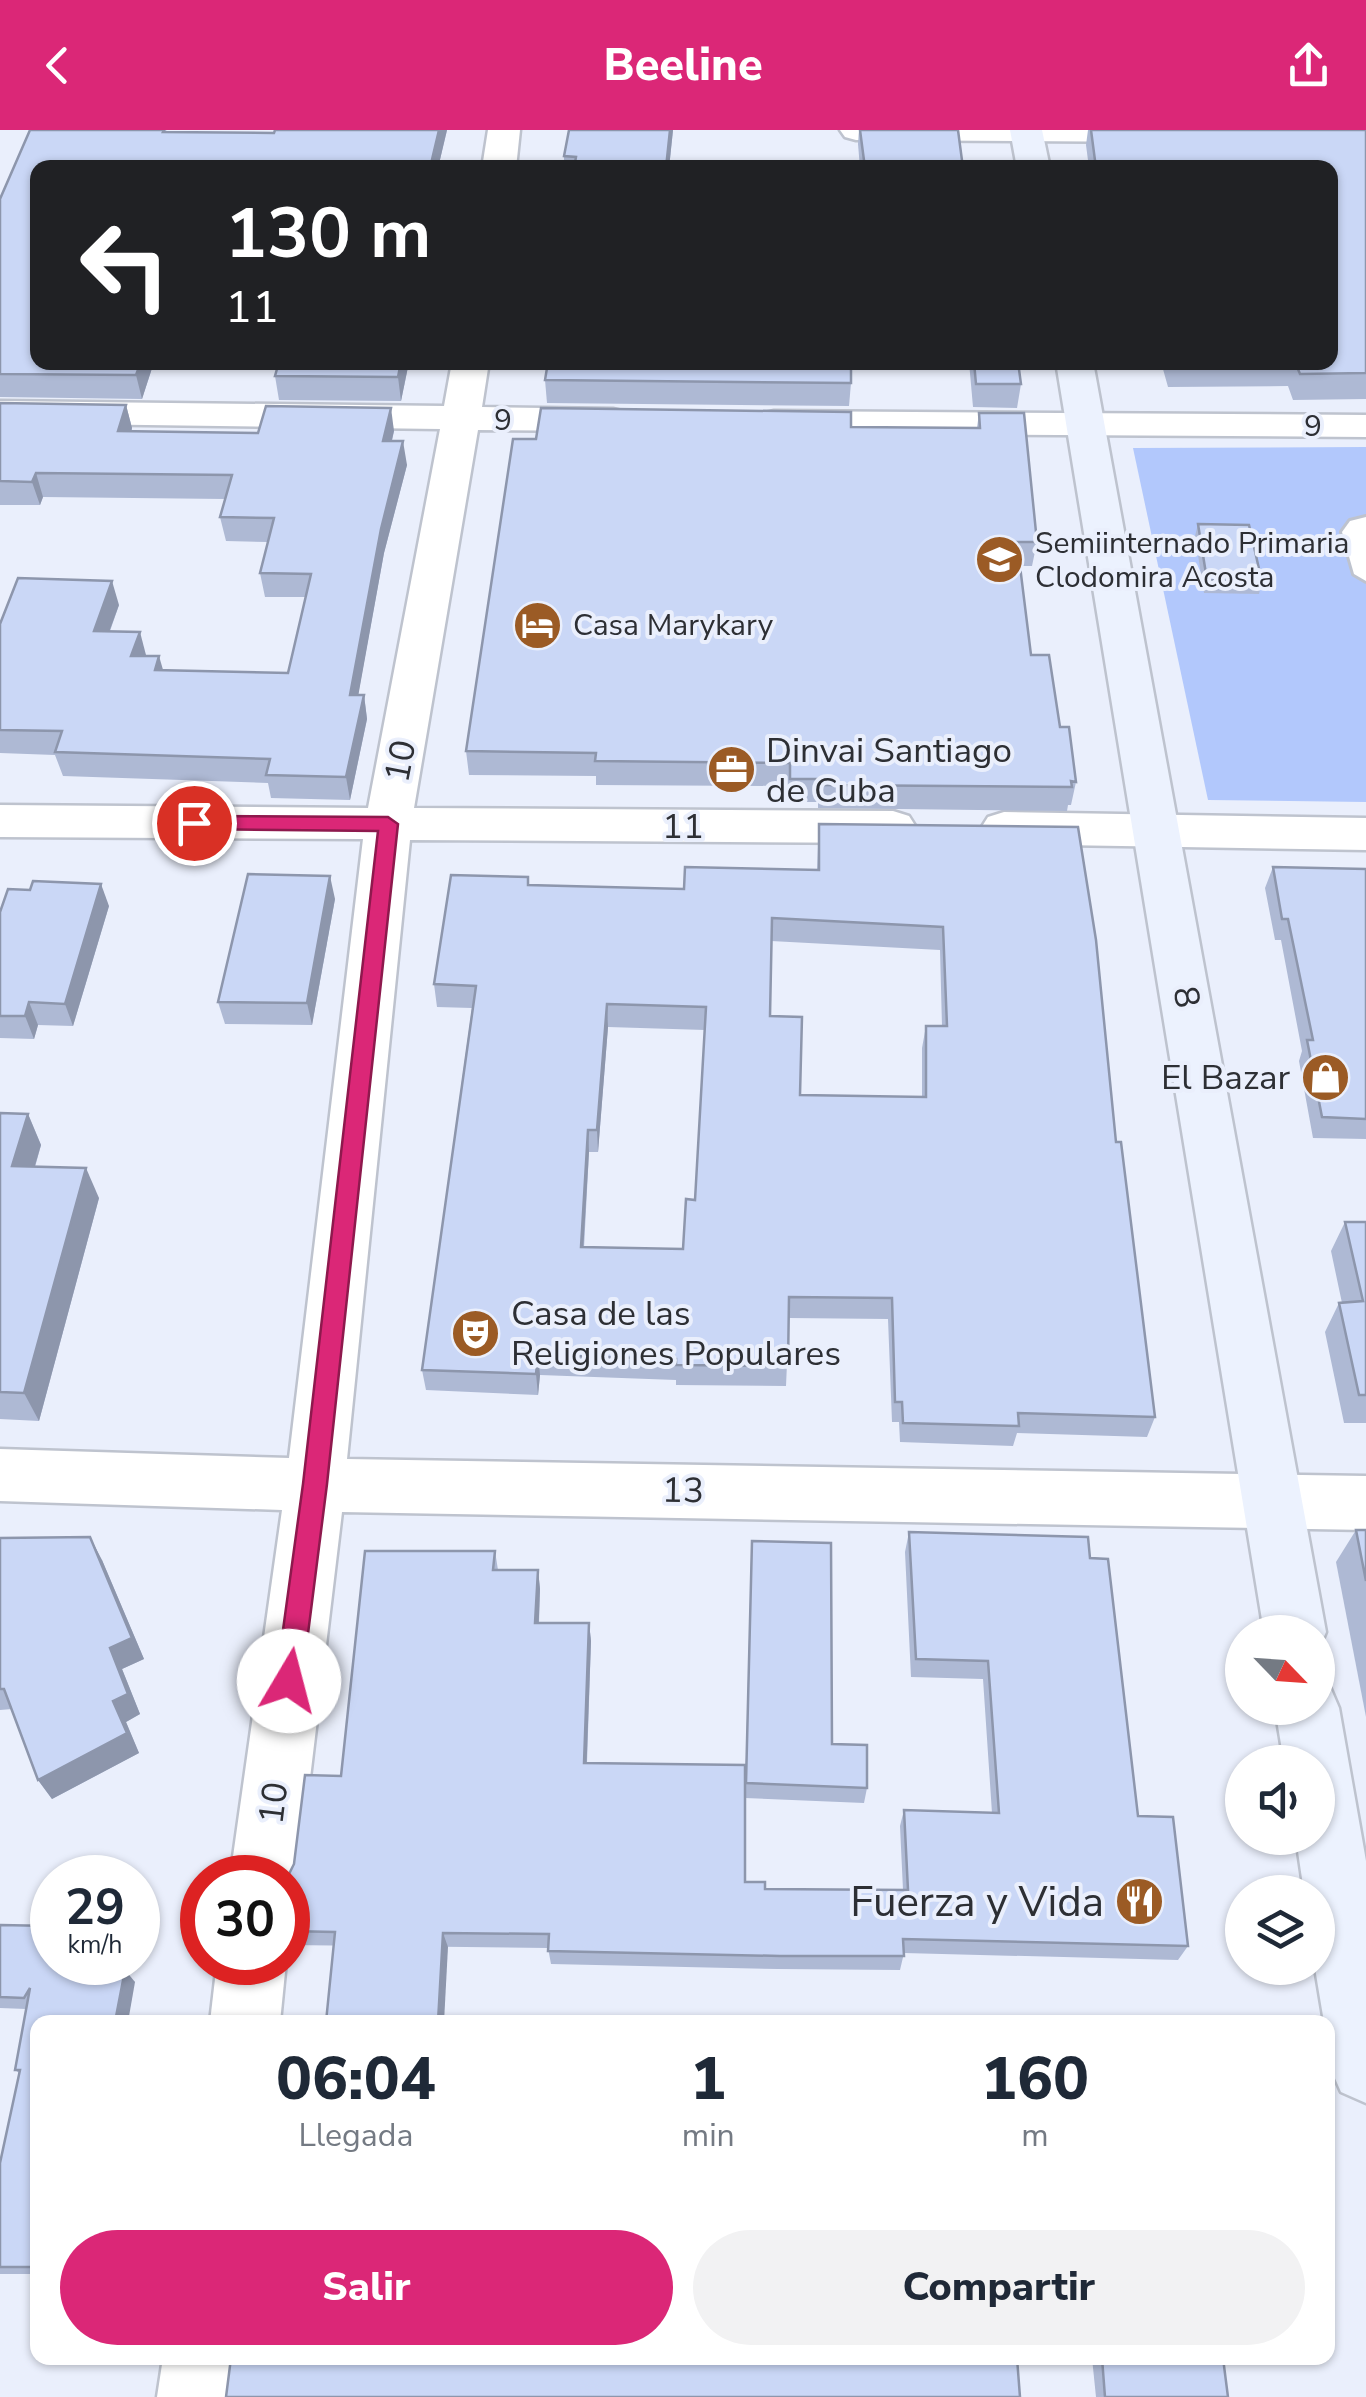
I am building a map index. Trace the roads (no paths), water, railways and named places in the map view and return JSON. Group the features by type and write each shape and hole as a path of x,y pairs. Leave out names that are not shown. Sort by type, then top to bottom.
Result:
{"street":[{"path":"500,160 504,130"},
{"path":"856,130 1196,132"},
{"path":"1026,130 1032,160"},
{"name":"10","path":"267,1855 315,1484 388,824 470,370"},
{"name":"8","path":"1076,370 1292,1615"},
{"name":"9","path":"0,412 658,421"},
{"name":"9","path":"736,421 1366,426"},
{"name":"11","path":"0,822 1158,829 1366,834"},
{"name":"13","path":"0,1475 1366,1503"},
{"path":"1332,1855 1366,2067"},
{"path":"245,2015 249,1985"},
{"path":"196,2397 200,2365"}],"lane":[{"path":"1366,524 1354,532 1366,574"}],"place":[{"name":"Semiinternado Primaria Clodomira Acosta","path":"1000,560"},
{"name":"Casa Marykary","path":"538,625"},
{"name":"Dinvai Santiago de Cuba","path":"731,770"},
{"name":"El Bazar","path":"1325,1077"},
{"name":"Casa de las Religiones Populares","path":"476,1333"},
{"name":"Fuerza y Vida","path":"1139,1901"}]}
